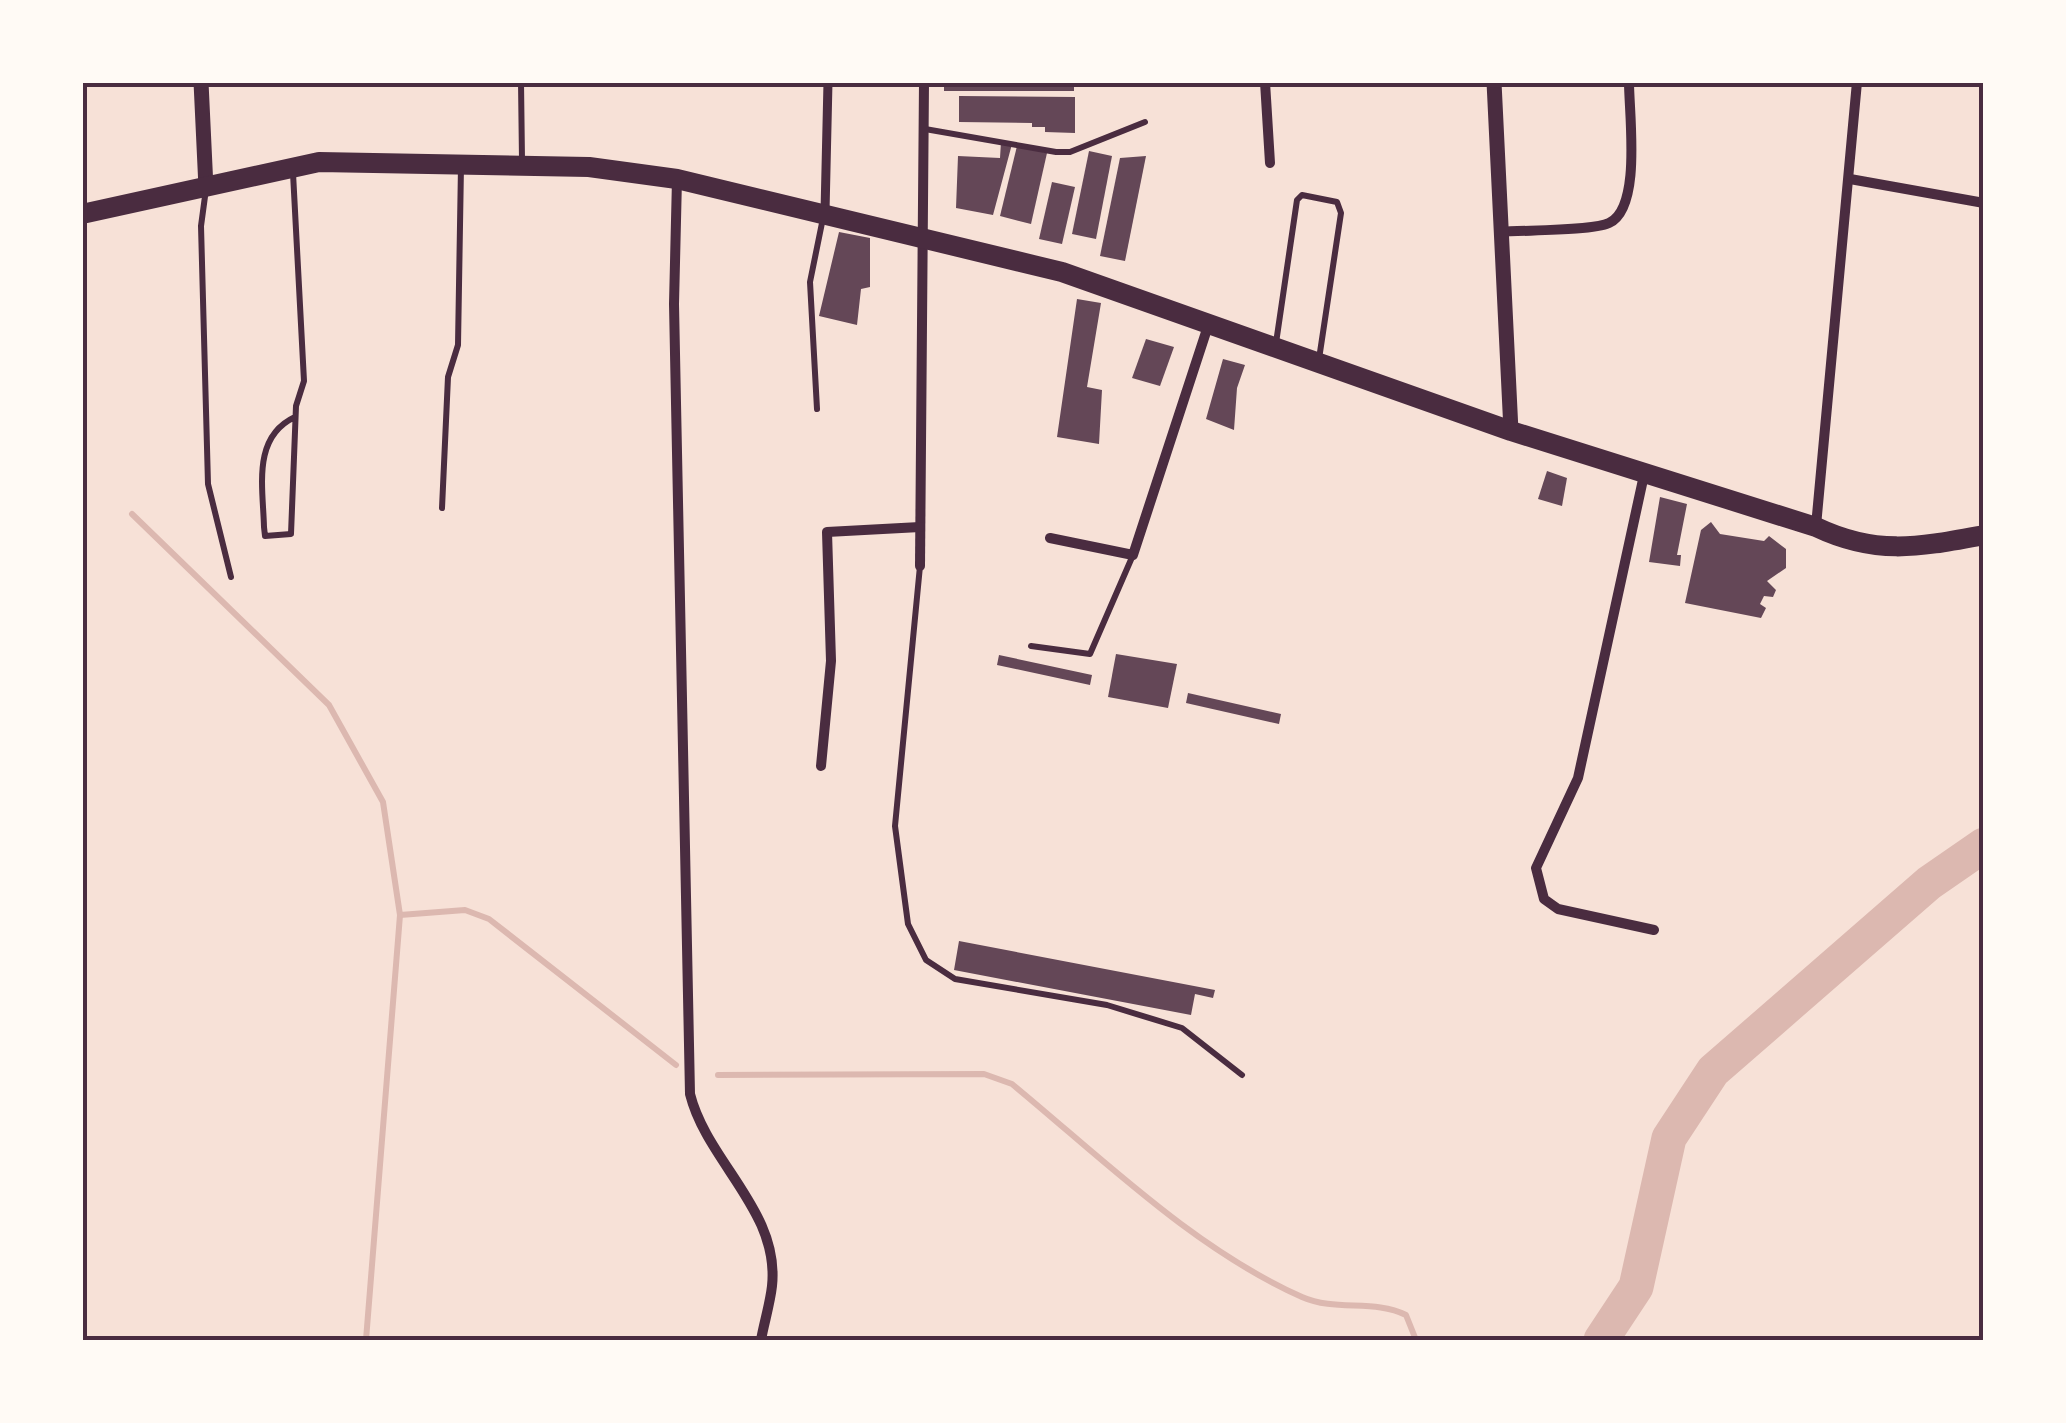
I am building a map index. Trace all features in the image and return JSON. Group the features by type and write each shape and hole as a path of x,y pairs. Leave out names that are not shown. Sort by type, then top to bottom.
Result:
{"main road":[{"path":"82,214 293,166 362,162 589,167 677,179 1062,272 1275,350 1644,475 1816,527 1853,544 1930,545 1984,535"}],"street":[{"path":"201,82 206,188"},
{"path":"824,212 828,82"},
{"path":"920,566 924,82"},
{"path":"1265,82 1270,163"},
{"path":"1494,82 1511,430"},
{"path":"1500,232 1608,224 1624,211 1630,192 1629,82"},
{"path":"1816,527 1857,82"},
{"path":"1850,178 1984,203"},
{"path":"677,179 674,304 690,1094 696,1121 750,1201 768,1247 772,1286 760,1340"},
{"path":"1050,538 1132,555 1208,326"},
{"path":"1644,475 1578,778 1536,868 1538,888 1558,909 1654,930"},
{"path":"821,766 830,661 827,532 920,527"}],"lane":[{"path":"521,82 522,166"},
{"path":"924,128 1070,152 1145,122"},
{"path":"442,508 448,377 458,344 461,165"},
{"path":"293,166 304,381 295,417 291,534 271,538 266,536 264,527 264,448 280,424 295,417"},
{"path":"206,188 201,226 208,484 231,577"},
{"path":"1275,350 1296,200 1302,194 1337,202 1340,213 1332,291 1318,364"},
{"path":"817,409 810,282 824,212"},
{"path":"1031,646 1090,654 1132,555"},
{"path":"920,566 894,826 908,924 926,960 955,979 1107,1005 1182,1028 1242,1075"}],"building":[{"path":"944,82 1074,82 1074,91 944,91"},
{"path":"959,96 1075,97 1075,133 1045,132 1045,127 1032,127 1032,123 959,122"},
{"path":"1001,142 1012,144 993,215 956,208 958,156 1000,158"},
{"path":"1017,146 1047,153 1031,224 1000,216"},
{"path":"1089,151 1112,156 1096,239 1072,234"},
{"path":"1146,156 1125,261 1100,256 1120,158"},
{"path":"1052,182 1075,187 1062,244 1039,239"},
{"path":"839,232 870,238 870,287 861,289 857,325 819,316"},
{"path":"1077,299 1101,303 1087,387 1102,390 1099,444 1057,437"},
{"path":"1146,339 1174,347 1160,386 1132,378"},
{"path":"1223,359 1245,365 1237,388 1234,430 1206,419"},
{"path":"1547,471 1567,478 1562,506 1538,499"},
{"path":"1660,497 1687,504 1677,555 1681,555 1680,566 1649,562"},
{"path":"1711,522 1720,534 1764,541 1769,536 1786,549 1786,568 1767,581 1776,590 1773,597 1764,596 1760,604 1766,608 1761,618 1685,603 1701,530"},
{"path":"1116,654 1177,664 1168,708 1108,697"},
{"path":"999,655 1092,675 1090,685 997,665"},
{"path":"1188,693 1281,714 1279,724 1186,703"},
{"path":"959,941 1215,990 1213,998 1195,994 1191,1015 954,970"}],"waterway":[{"path":"132,514 329,705 383,802 400,915 366,1340"},
{"path":"1601,1340 1636,1287 1669,1138 1713,1071 1929,883 1984,845"},
{"path":"400,915 465,910 489,919 676,1065"},
{"path":"718,1075 984,1074 1012,1084 1151,1201 1224,1254 1302,1297 1406,1315 1416,1340"}]}
